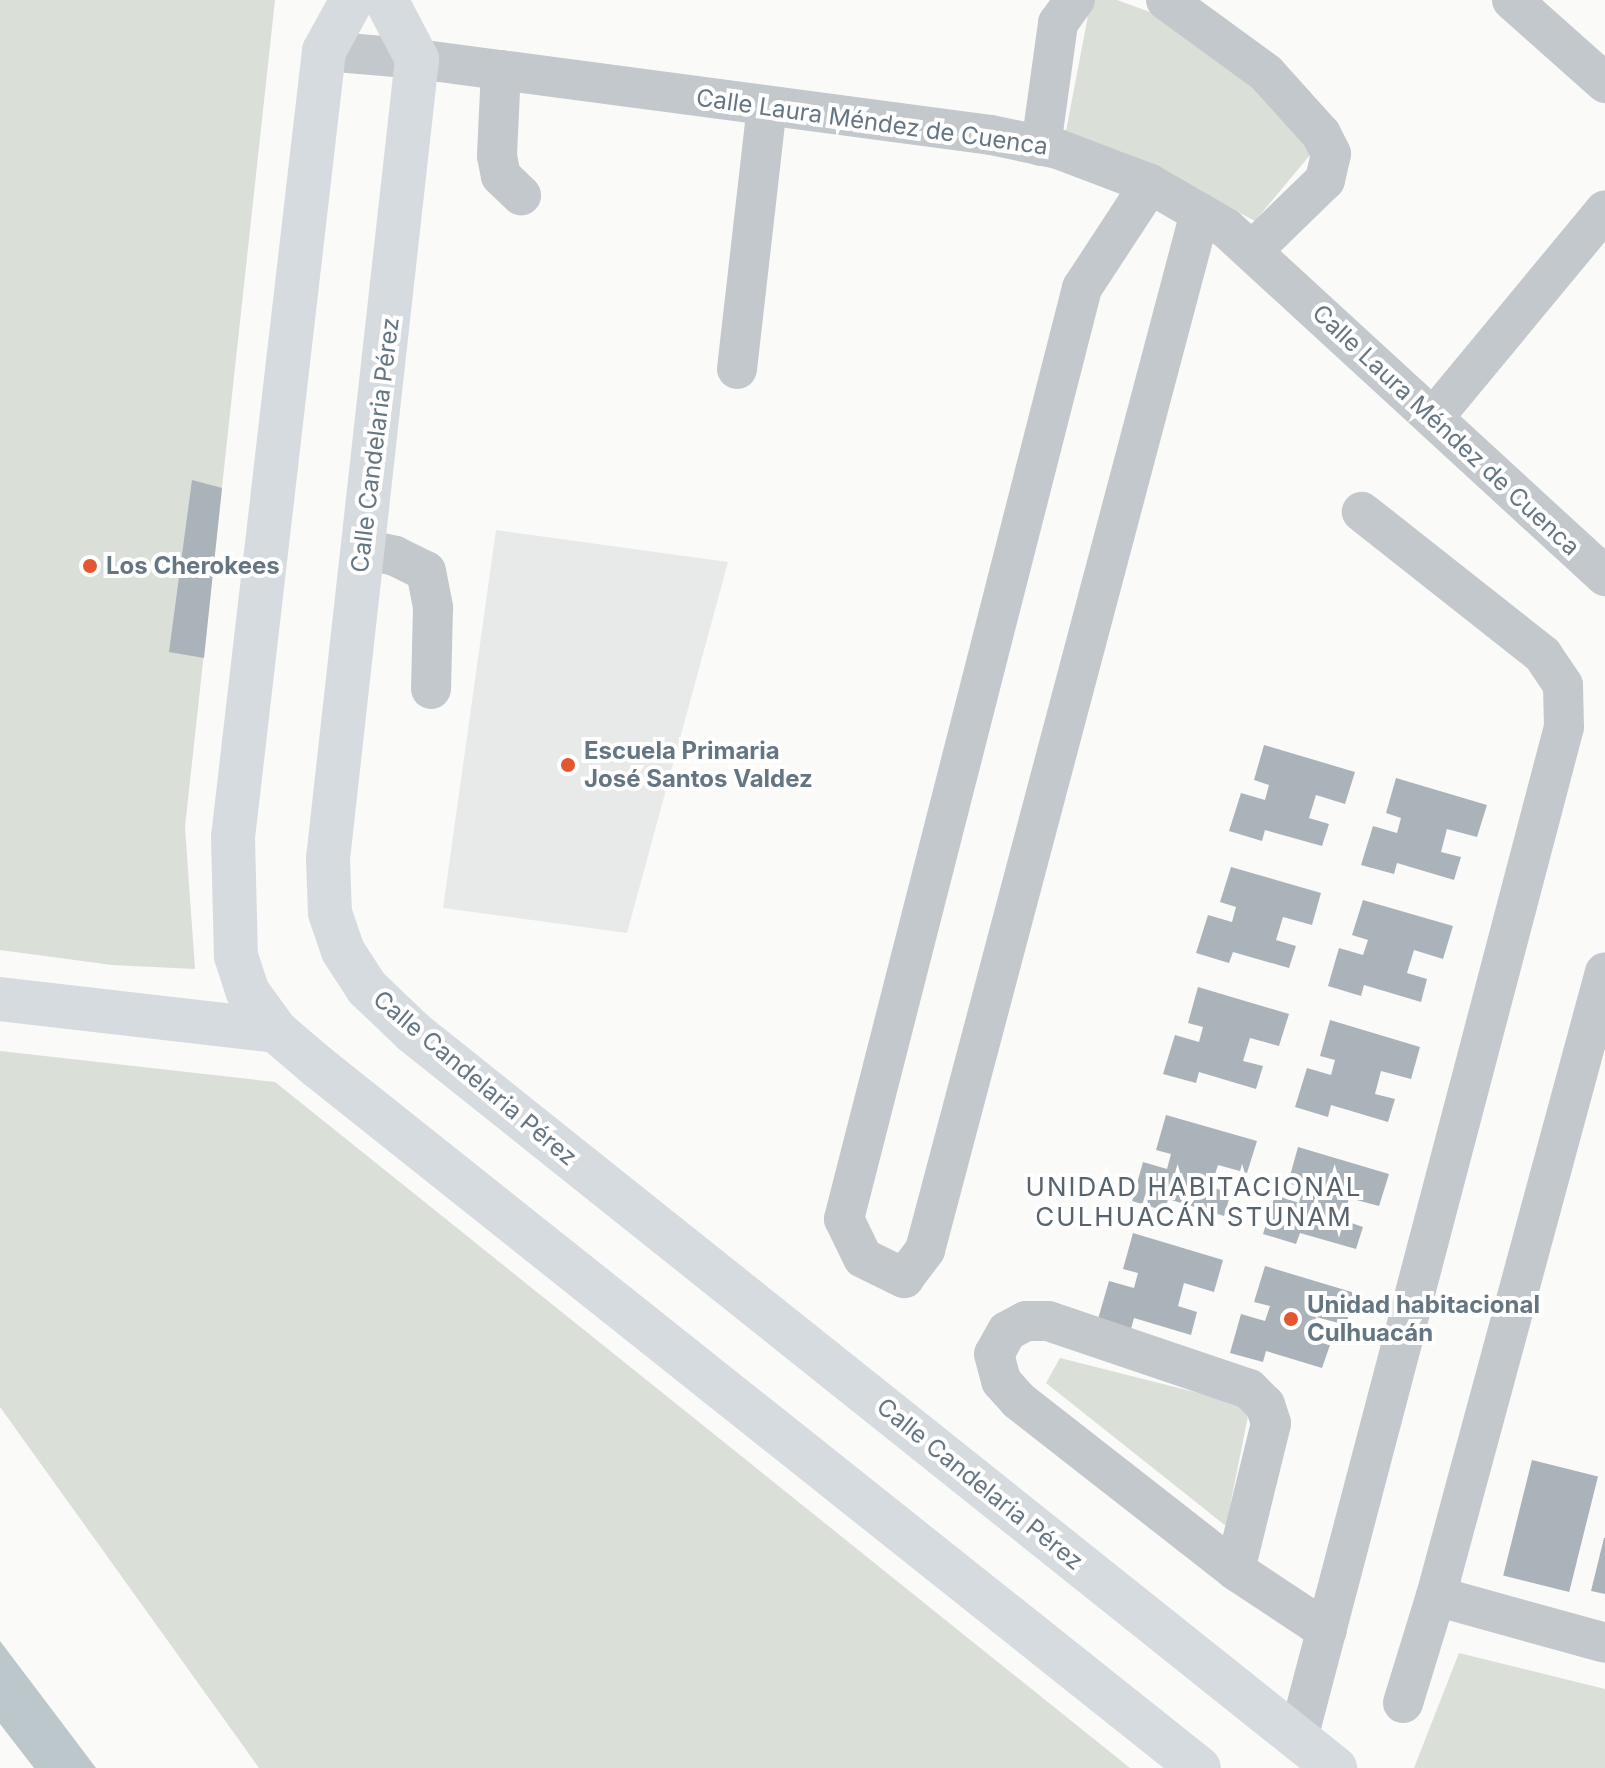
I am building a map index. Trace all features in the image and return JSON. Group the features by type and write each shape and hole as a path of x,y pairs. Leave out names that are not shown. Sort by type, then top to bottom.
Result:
{"main road":[{"path":"352,0 324,51 233,837 236,956 248,992 276,1031 1199,1768"},
{"path":"386,0 417,59"},
{"name":"Calle Candelaria Pérez","path":"417,59 328,859 330,913 343,951 367,988 426,1042 1335,1768"},
{"path":"0,999 276,1031"}],"street":[{"path":"1041,146 1058,23 1075,0"},
{"path":"1166,0 1266,73 1321,134 1331,154 1325,180 1252,251"},
{"path":"1512,0 1605,83"},
{"name":"Calle Laura Méndez de Cuenca","path":"324,51 417,59 991,135 1041,146 1150,184 1226,228 1601,565"},
{"path":"501,70 497,156 501,176 521,195"},
{"path":"737,369 767,106"},
{"path":"1150,184 1082,288 844,1219 863,1258 904,1278 925,1250 1200,213"},
{"path":"1434,417 1605,210"},
{"path":"1298,1738 1564,727 1563,685 1543,655 1362,512"},
{"path":"363,549 395,556 426,571 433,608 431,689"},
{"path":"1403,1703 1436,1596 1605,972"},
{"path":"1235,1570 1271,1423 1265,1405 1249,1389 1048,1321 1026,1321 1007,1331 994,1354 1001,1381 1019,1401 1235,1570 1327,1631"},
{"path":"1436,1596 1605,1643"}],"shaded area":[{"path":"0,0 275,0 185,827 195,969 112,965 0,950"},
{"path":"1091,0 1117,0 1161,16 1325,137 1255,221 1133,156 1066,131"},
{"name":"Escuela Primaria José Santos Valdez","path":"496,530 728,562 627,933 443,908"},
{"path":"0,1051 275,1082 1130,1768 259,1768 0,1407"},
{"path":"1060,1358 1250,1406 1226,1526 1046,1383"},
{"path":"0,1641 96,1768 34,1768 0,1724"},
{"path":"1459,1653 1605,1689 1605,1768 1414,1768"}],"building":[{"path":"192,480 222,488 204,658 169,652"},
{"path":"1264,745 1355,772 1345,804 1316,795 1309,818 1329,824 1322,846 1265,830 1262,841 1229,831 1241,793 1265,800 1269,785 1254,780"},
{"path":"1396,778 1487,805 1477,837 1447,829 1441,852 1461,857 1454,880 1397,863 1394,874 1361,865 1373,826 1397,833 1401,818 1386,813"},
{"path":"1231,867 1321,893 1312,925 1283,917 1276,940 1296,946 1289,968 1233,952 1229,963 1196,953 1208,915 1232,922 1236,907 1220,902"},
{"path":"1363,900 1453,926 1443,959 1414,950 1407,973 1427,979 1421,1002 1364,985 1361,996 1328,986 1339,948 1363,955 1368,940 1352,935"},
{"path":"1198,987 1289,1014 1279,1046 1250,1038 1243,1061 1263,1066 1256,1089 1199,1072 1196,1083 1163,1074 1175,1035 1199,1042 1203,1027 1188,1023"},
{"path":"1330,1020 1420,1047 1411,1079 1381,1071 1375,1094 1395,1099 1388,1122 1331,1105 1328,1117 1295,1107 1307,1068 1331,1075 1335,1060 1320,1056"},
{"path":"1166,1115 1257,1141 1247,1173 1218,1165 1211,1187 1231,1193 1224,1216 1168,1199 1165,1211 1132,1201 1143,1162 1167,1169 1171,1154 1156,1150"},
{"name":"Unidad habitacional Culhuacán","path":"1298,1147 1389,1174 1379,1206 1349,1198 1343,1220 1363,1227 1356,1249 1300,1233 1296,1244 1263,1234 1275,1195 1299,1203 1303,1188 1288,1183"},
{"path":"1133,1233 1223,1260 1214,1292 1184,1283 1178,1306 1197,1312 1191,1335 1134,1318 1131,1329 1098,1319 1109,1281 1134,1288 1138,1273 1123,1269"},
{"name":"Unidad habitacional Culhuacán","path":"1265,1266 1355,1293 1346,1325 1316,1317 1310,1340 1330,1345 1322,1368 1266,1351 1263,1362 1230,1353 1241,1314 1265,1321 1270,1306 1254,1302"},
{"path":"1532,1460 1598,1476 1569,1592 1503,1575"},
{"path":"1605,1538 1605,1594 1591,1591"}],"place":[{"name":"Los Cherokees","path":"90,566"},
{"name":"Escuela Primaria José Santos Valdez","path":"568,765"},
{"name":"Unidad habitacional Culhuacán","path":"1291,1319"}],"district":[{"name":"UNIDAD HABITACIONAL CULHUACÁN STUNAM","path":"1194,1202"}]}
